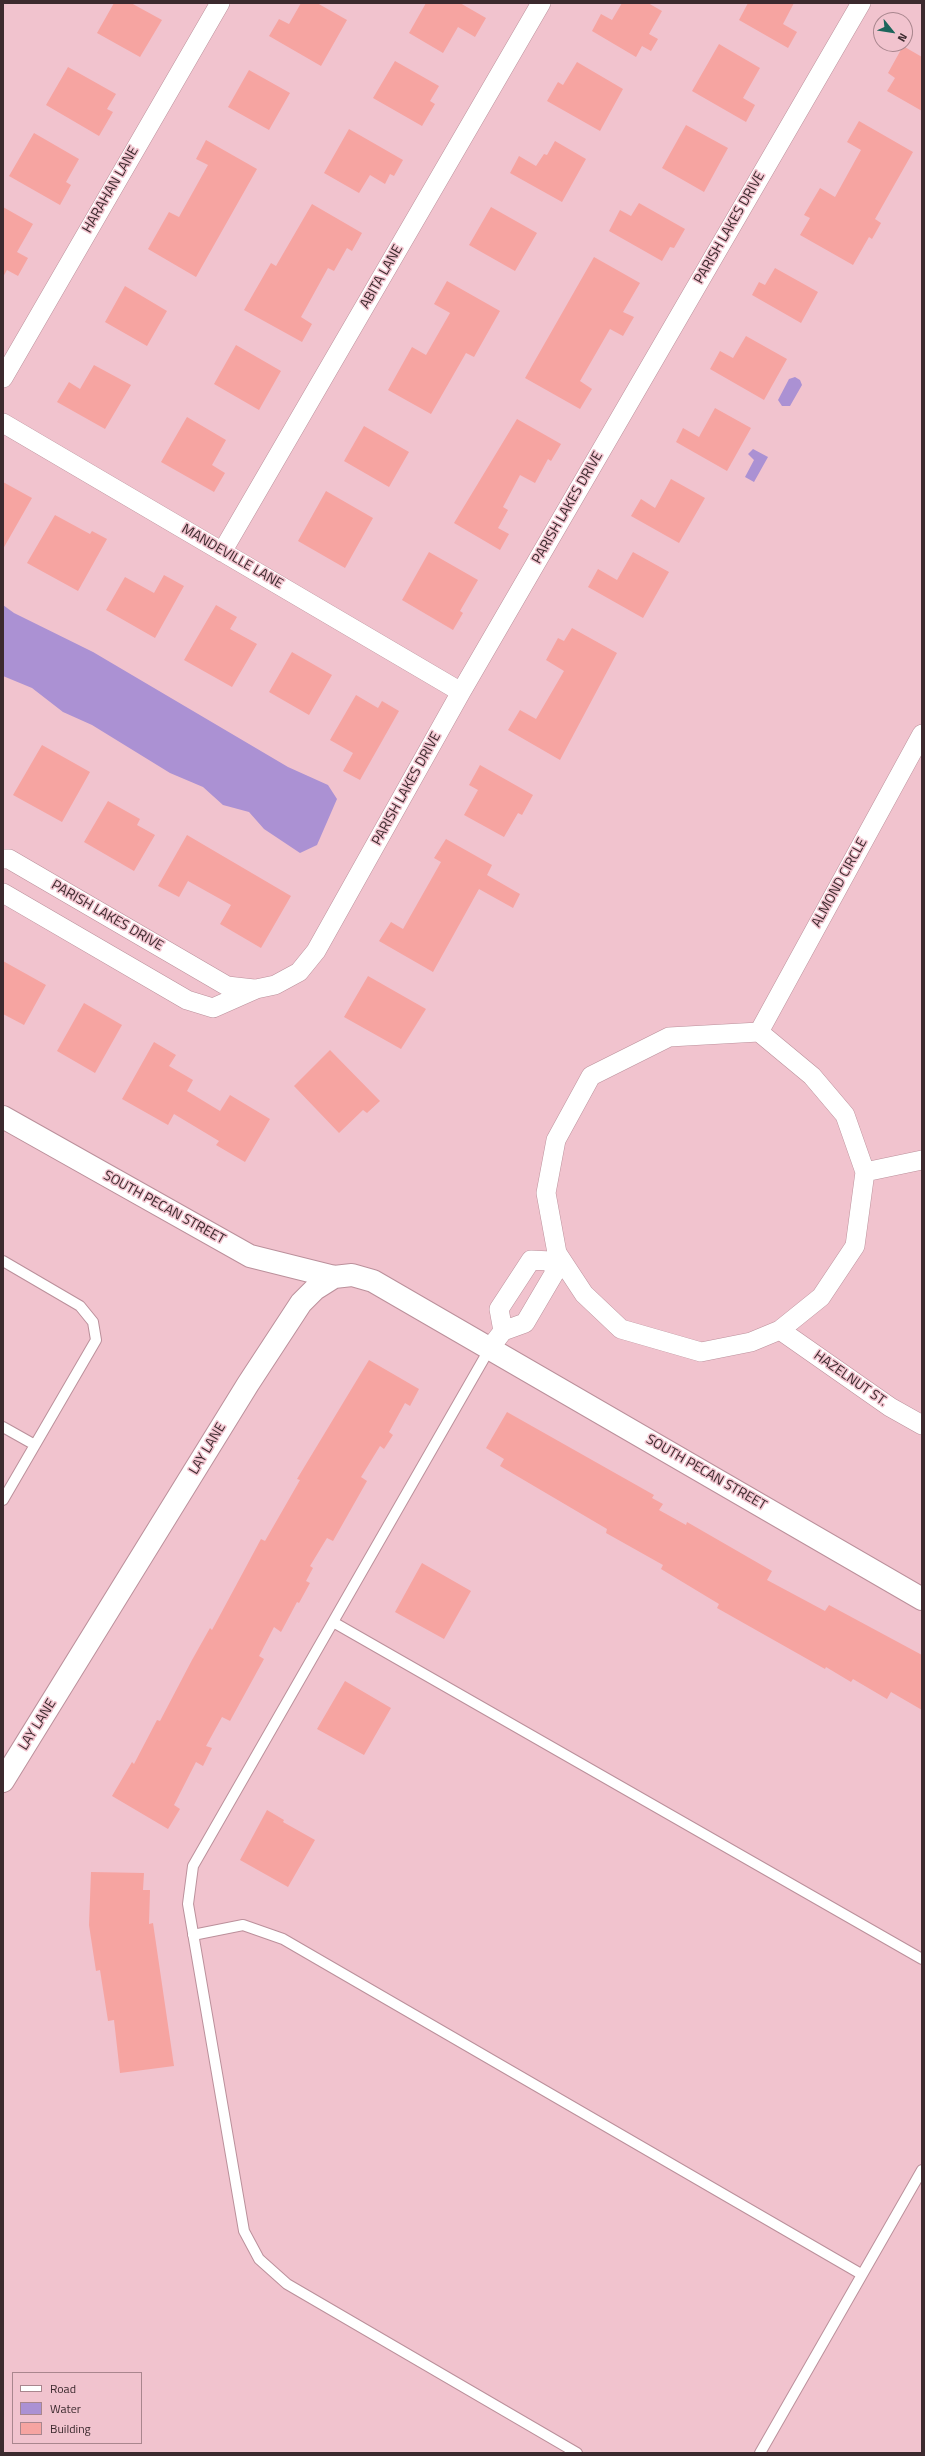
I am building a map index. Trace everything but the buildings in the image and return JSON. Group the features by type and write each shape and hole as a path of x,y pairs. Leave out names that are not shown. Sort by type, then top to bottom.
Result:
{"street":[{"name":"HARAHAN LANE","path":"3,378 220,3"},
{"name":"ABITA LANE","path":"222,552 541,3"},
{"name":"PARISH LAKES DRIVE","path":"3,894 187,1000 213,1008 256,989 275,985 299,972 316,951 461,692 861,3"},
{"name":"MANDEVILLE LANE","path":"3,422 461,692"},
{"name":"ALMOND CIRCLE","path":"759,1032 922,734"},
{"name":"PARISH LAKES DRIVE","path":"3,859 9,859 227,986 256,989"},
{"path":"497,1339 525,1323 555,1272 546,1193 556,1140 591,1076 669,1037 759,1032 812,1076 845,1115 865,1172 855,1246 821,1297 780,1330 751,1342 701,1352 621,1329 584,1294 554,1257"},
{"name":"SOUTH PECAN STREET","path":"3,1117 250,1256 334,1277"},
{"path":"865,1172 922,1160"},
{"path":"497,1339 498,1309 531,1260 554,1257"},
{"name":"LAY LANE","path":"3,1782 248,1384 301,1303 315,1289 334,1277 352,1275 373,1281 497,1339"},
{"name":"HAZELNUT ST.","path":"780,1330 890,1407 922,1425"},
{"name":"SOUTH PECAN STREET","path":"497,1339 922,1599"}],"lane":[{"path":"3,1261 80,1306 93,1322 96,1340 3,1500"},
{"path":"497,1339 193,1866 188,1904 244,2231 259,2259 287,2284 577,2453"},
{"path":"3,1427 35,1445"},
{"path":"333,1622 922,1959"},
{"path":"193,1935 243,1925 282,1938 861,2274"},
{"path":"760,2453 861,2274 922,2170"}],"water":[{"path":"795,377 800,380 802,385 790,406 782,406 778,400 789,379"},
{"path":"753,449 768,457 754,482 745,477 754,460 748,454"},
{"path":"3,605 14,613 93,652 288,767 328,785 337,799 317,845 300,853 264,829 249,812 223,805 203,787 170,773 92,725 63,712 32,688 3,676"}]}
